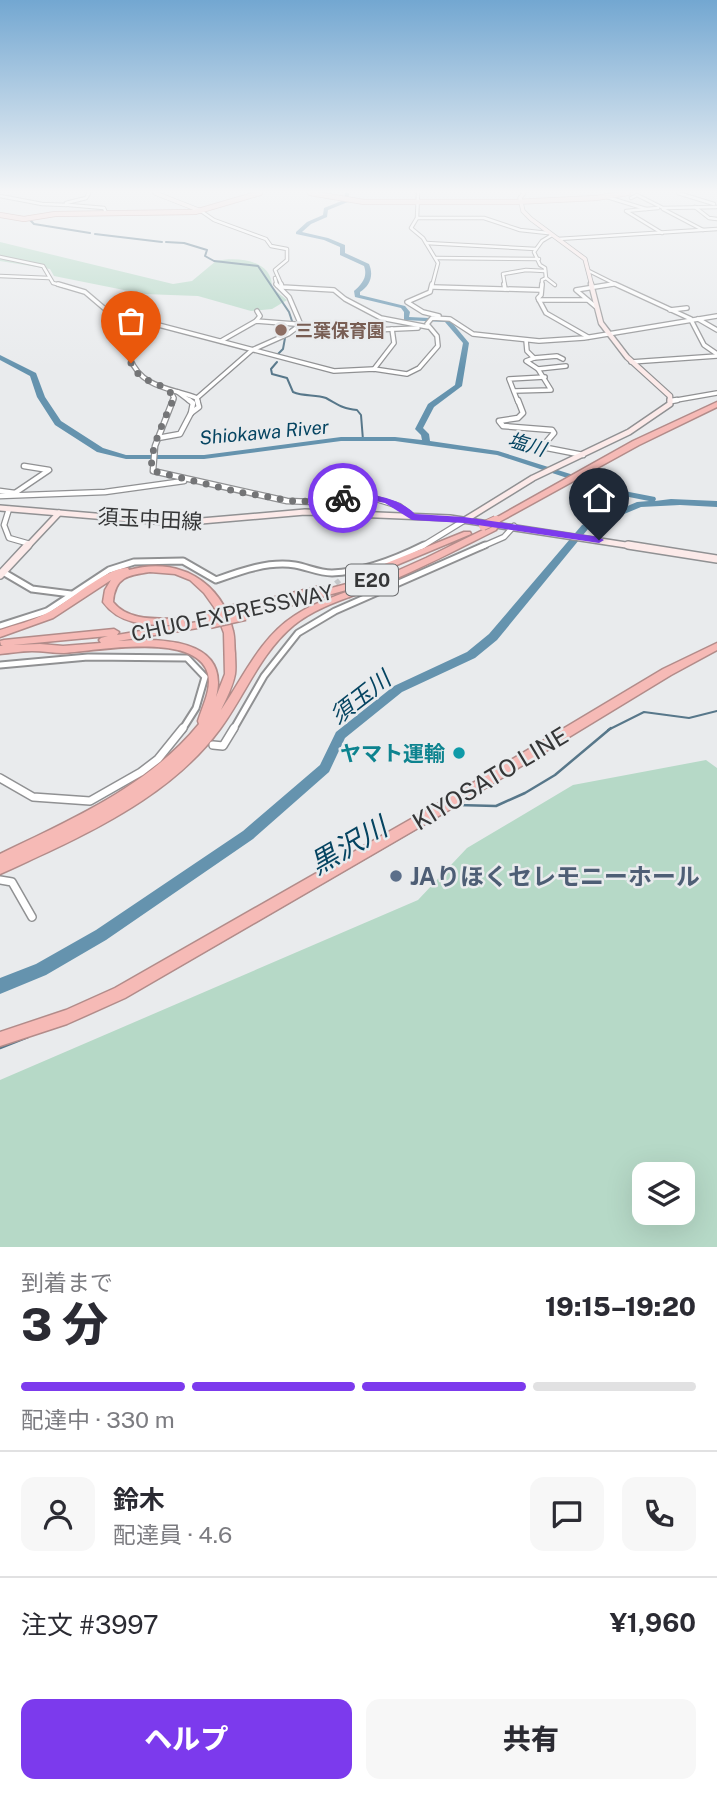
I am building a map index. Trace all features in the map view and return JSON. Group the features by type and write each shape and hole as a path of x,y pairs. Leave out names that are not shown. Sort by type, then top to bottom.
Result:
{"highway":[{"name":"CHUO EXPRESSWAY","path":"0,650 115,639 209,620 359,584 467,541 605,463 717,407"},
{"name":"CHUO EXPRESSWAY","path":"244,612 355,579 494,524"},
{"path":"0,860 112,815 151,789 198,747 223,717 270,643 297,618 324,604 411,570 467,541"},
{"path":"0,634 50,616 104,580 131,568 164,565 190,570 212,588 234,628 236,668 223,717"},
{"path":"0,868 112,804 153,777 202,728 218,706 231,664 228,629 212,598 192,577 161,569 130,573 109,590 108,602 121,614 136,619 181,622"},
{"name":"CHUO EXPRESSWAY","path":"0,643 104,634 209,620"},
{"path":"34,648 64,650 157,644 179,646 195,652 209,663 214,680 202,728"},
{"name":"KIYOSATO LINE","path":"0,1039 67,1017 120,993 445,806 667,672 717,646"}],"street":[{"path":"287,251 287,260 275,270 277,288 289,297 297,325"},
{"path":"431,251 436,258 433,287 428,295 408,300 408,303 423,312 457,319 466,330"},
{"path":"535,251 546,278 555,285"},
{"path":"575,251 583,257 589,271 596,307 608,333 631,362 666,392 671,401"},
{"path":"0,257 43,266 49,278 56,284 85,292 109,312 138,326 141,331 130,358 139,376 171,392 197,397"},
{"path":"436,258 484,261 540,259"},
{"path":"505,289 503,275 526,270 545,271"},
{"path":"589,271 717,330"},
{"path":"0,276 49,278"},
{"path":"276,276 282,287 331,289 381,318 429,323"},
{"path":"546,278 542,281 539,300 546,313 588,337"},
{"path":"596,307 576,290 615,284"},
{"path":"433,287 540,290"},
{"path":"539,300 587,300"},
{"path":"670,310 687,308"},
{"path":"221,341 256,321 260,316 257,311"},
{"path":"109,312 317,369 374,369 407,374 419,368 438,346 437,336 429,323"},
{"path":"256,321 392,329 450,319 473,334 526,340 588,337 717,316"},
{"path":"694,320 704,345 717,355"},
{"path":"197,397 252,350 285,335 297,325"},
{"path":"374,369 394,343 392,329"},
{"path":"526,340 527,351 534,358"},
{"path":"631,362 717,355"},
{"path":"514,391 551,390 545,377 526,361 557,356 563,359"},
{"path":"538,369 566,366"},
{"path":"545,377 509,379 523,413 518,418 500,420 503,426 552,430 554,433 542,447 581,456"},
{"path":"171,392 174,398 151,464 151,468 159,474 298,502 353,496 377,498 399,505 412,517"},
{"path":"158,439 180,434 191,413 193,403 178,392"},
{"path":"0,626 47,611 109,570 134,562 183,561 216,580 276,564 337,572 374,564 427,543 457,527 533,478 581,456 665,410 671,401 717,393"},
{"path":"191,413 199,407 197,397"},
{"path":"15,495 28,482 37,481 49,470 24,466"},
{"path":"0,496 105,492 161,483 197,481"},
{"path":"0,491 15,495"},
{"name":"須玉中田線","path":"0,508 178,523 305,512 464,520 717,559"},
{"path":"9,509 4,525 9,538 31,544"},
{"path":"59,513 2,571 32,589 71,594"},
{"path":"213,745 223,746 264,676 298,633 354,600 504,537 514,526"},
{"path":"336,580 337,572"},
{"path":"0,665 88,657 187,658 205,677 196,708 177,742 141,772 90,801 33,797 0,778"},
{"path":"0,880 12,882 32,917"}],"green space":[{"path":"0,251 38,251 173,284 192,281 216,261 244,260 267,271 272,288 287,300 272,309 251,311 198,296 144,294 54,276 50,269 0,261"},
{"path":"706,760 717,768 717,1247 0,1247 0,1080 418,900 467,848 573,785"}],"waterway":[{"path":"207,251 205,256 214,261 258,266 289,312 294,327 286,333"},
{"path":"342,251 342,254 367,265 369,271 365,286 357,291 357,296 403,307 407,312 406,319 447,320 466,343 458,386 431,406 419,429 425,434 426,442"},
{"path":"278,354 283,349 285,338"},
{"name":"Shiokawa River","path":"0,357 33,375 41,397 58,423 100,450 126,457 204,457 341,439 395,439 498,453 622,493 652,499"},
{"path":"277,362 271,369 272,374 287,378 293,392 326,398 357,410 361,415 363,440"},
{"name":"Shiokawa River","path":"671,502 717,504"},
{"name":"須玉川","path":"0,986 41,970 101,935 248,835 325,768 340,735 398,689 471,655 493,637 585,527 640,504 678,503"},
{"name":"黒沢川","path":"610,729 644,712 689,718 717,711"},
{"name":"黒沢川","path":"457,805 496,806 525,793 555,775 610,729"},
{"name":"黒沢川","path":"176,968 428,822"},
{"name":"黒沢川","path":"0,1048 28,1037"}],"tunnel":[{"path":"336,580 351,598"}],"way so far":[{"path":"131,363 139,376 169,390 174,398 157,441 151,464 153,471 239,492 298,502 343,498"}],"place":[{"name":"三葉保育園","path":"281,330"},
{"name":"ヤマト運輸","path":"459,753"},
{"name":"JAりほくセレモニーホール","path":"396,876"}],"route":[{"path":"343,498 370,497 388,501 404,508 412,517 522,527 599,540"}],"water label":[{"name":"塩川","path":"527,444"}]}
